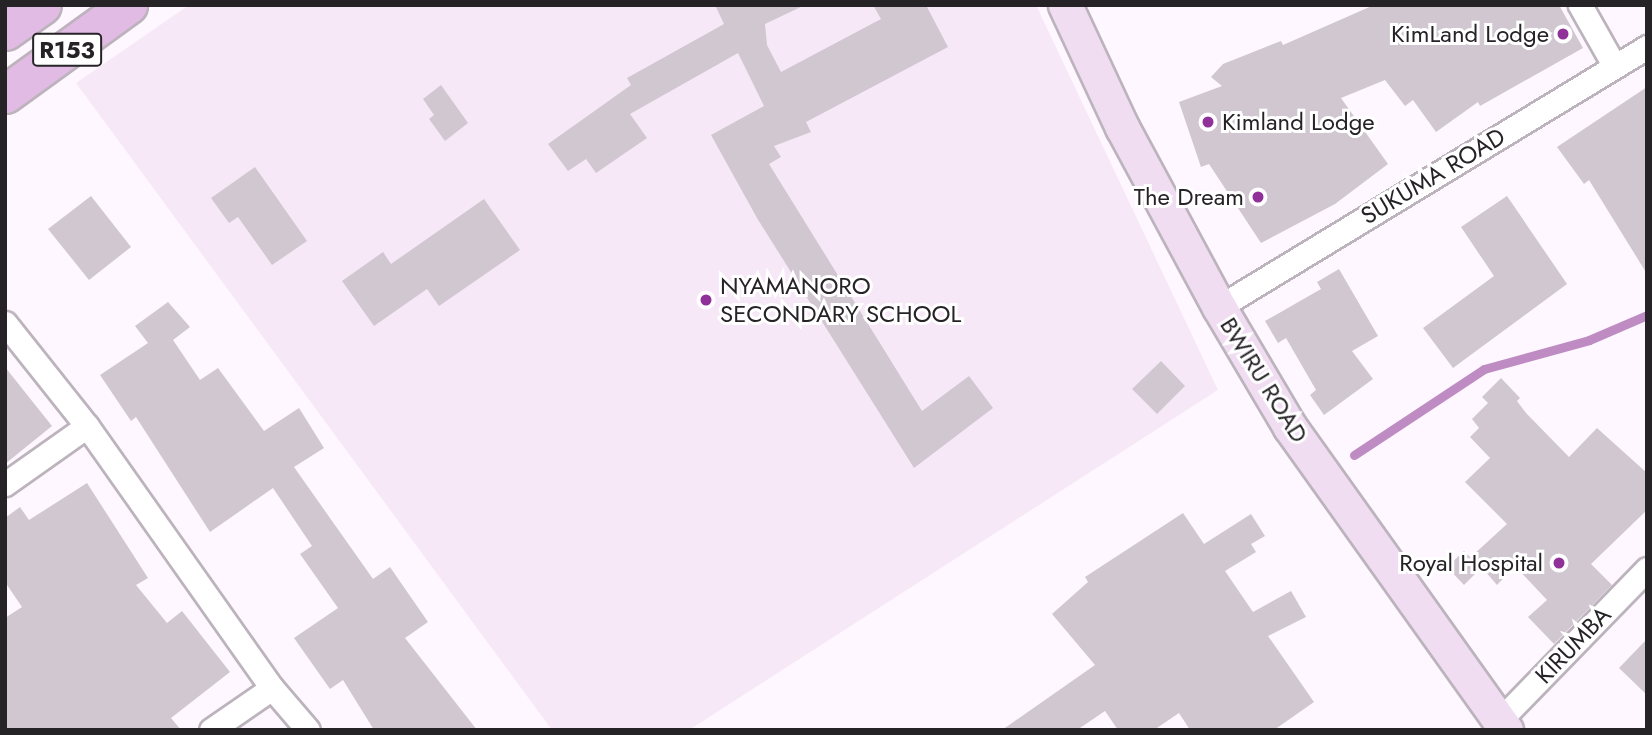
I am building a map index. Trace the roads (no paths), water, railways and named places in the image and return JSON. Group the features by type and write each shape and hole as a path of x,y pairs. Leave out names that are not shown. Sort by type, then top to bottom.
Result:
{"main road":[{"name":"R153","path":"5,32 41,5"},
{"name":"R153","path":"5,94 128,5"},
{"name":"BWIRU ROAD","path":"1065,5 1122,127 1219,307 1290,426 1503,725"}],"street":[{"path":"1580,5 1614,65"},
{"name":"SUKUMA ROAD","path":"1219,307 1647,47"},
{"path":"5,323 87,426 272,688 308,730"},
{"path":"5,484 87,426"},
{"name":"KIRUMBA","path":"1503,725 1647,569"},
{"path":"211,730 272,688"}],"waterway":[{"path":"1354,455 1484,369 1589,340 1647,315"}],"place":[{"name":"KimLand Lodge","path":"1563,34"},
{"name":"Kimland Lodge","path":"1208,122"},
{"name":"The Dream","path":"1258,197"},
{"name":"NYAMANORO SECONDARY SCHOOL","path":"706,300"},
{"name":"Royal Hospital","path":"1559,563"}]}
